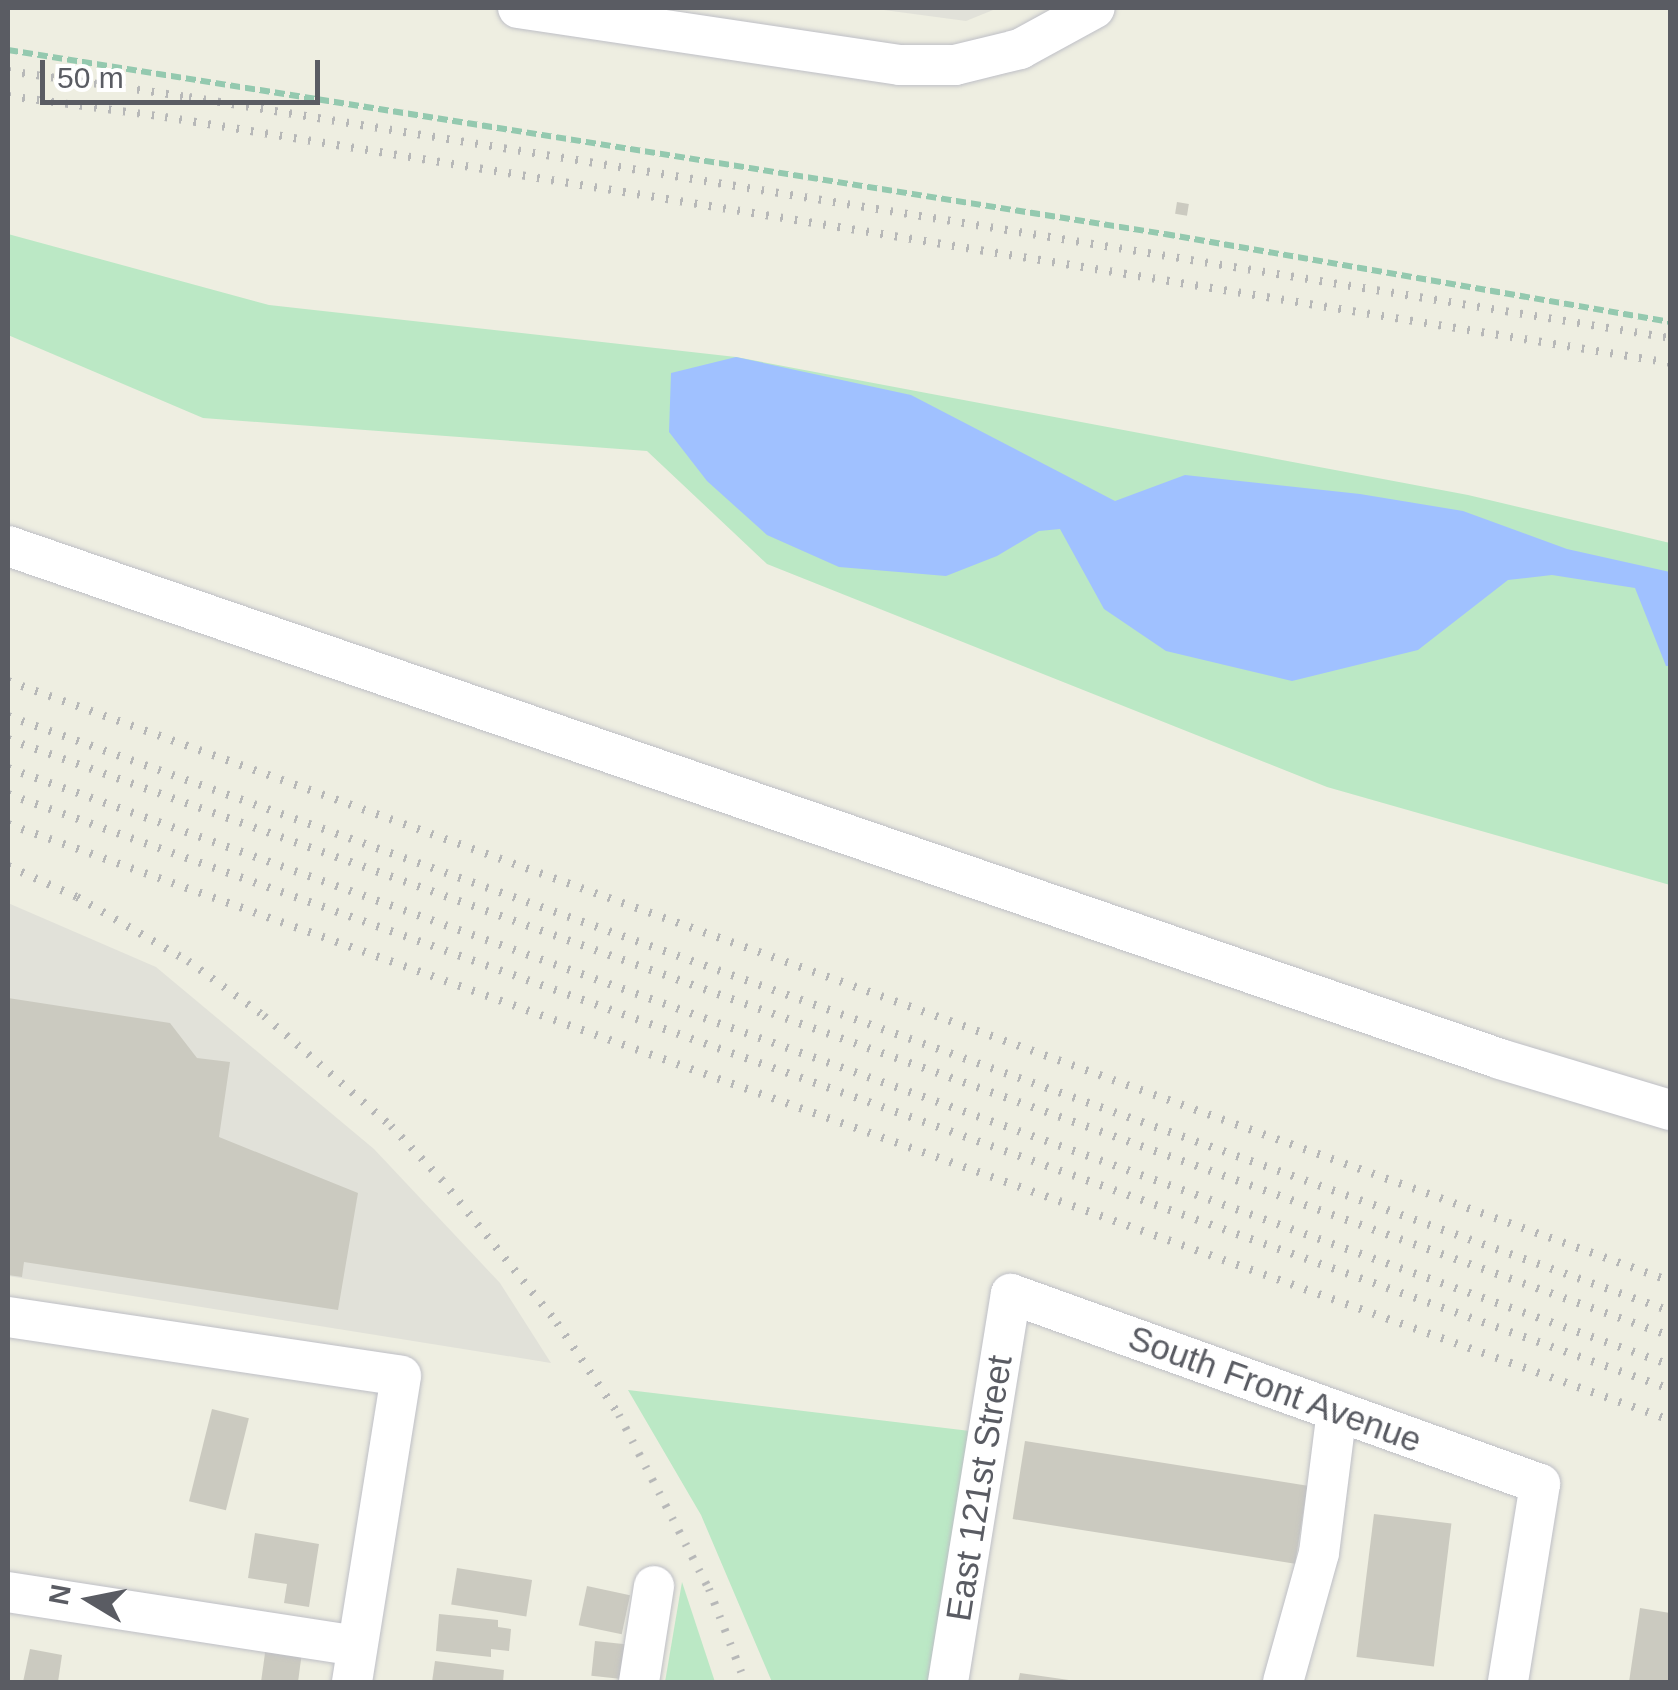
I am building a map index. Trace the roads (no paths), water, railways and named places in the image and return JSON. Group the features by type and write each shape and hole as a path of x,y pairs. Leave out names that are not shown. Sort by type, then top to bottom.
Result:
{"street":[{"path":"518,8 900,65 954,66 1020,49 1095,8"},
{"path":"8,546 1500,1059 1670,1110"},
{"name":"South Front Avenue","path":"1010,1294 1540,1484 1508,1682"},
{"name":"East 121st Street","path":"948,1682 1010,1294"},
{"path":"8,1317 401,1376 355,1664 8,1592"},
{"path":"1282,1682 1319,1554 1338,1411"},
{"path":"639,1682 654,1586"}],"water":[{"path":"736,357 911,395 1115,501 1185,475 1360,494 1463,511 1567,549 1670,572 1670,666 1666,666 1635,588 1552,575 1508,580 1418,650 1292,681 1166,651 1104,609 1060,529 1039,531 997,556 946,576 839,567 767,535 707,481 669,432 671,373"}],"railway":[{"path":"8,71 189,97 1670,338"},
{"path":"8,96 165,117 1670,363"},
{"path":"8,681 1670,1281"},
{"path":"8,716 1670,1311"},
{"path":"8,739 1670,1336"},
{"path":"8,768 1670,1365"},
{"path":"8,794 1670,1389"},
{"path":"8,824 1670,1420"},
{"path":"8,866 77,897 188,961 264,1016 391,1126 441,1179 557,1323 619,1415 709,1589 745,1682"}]}
